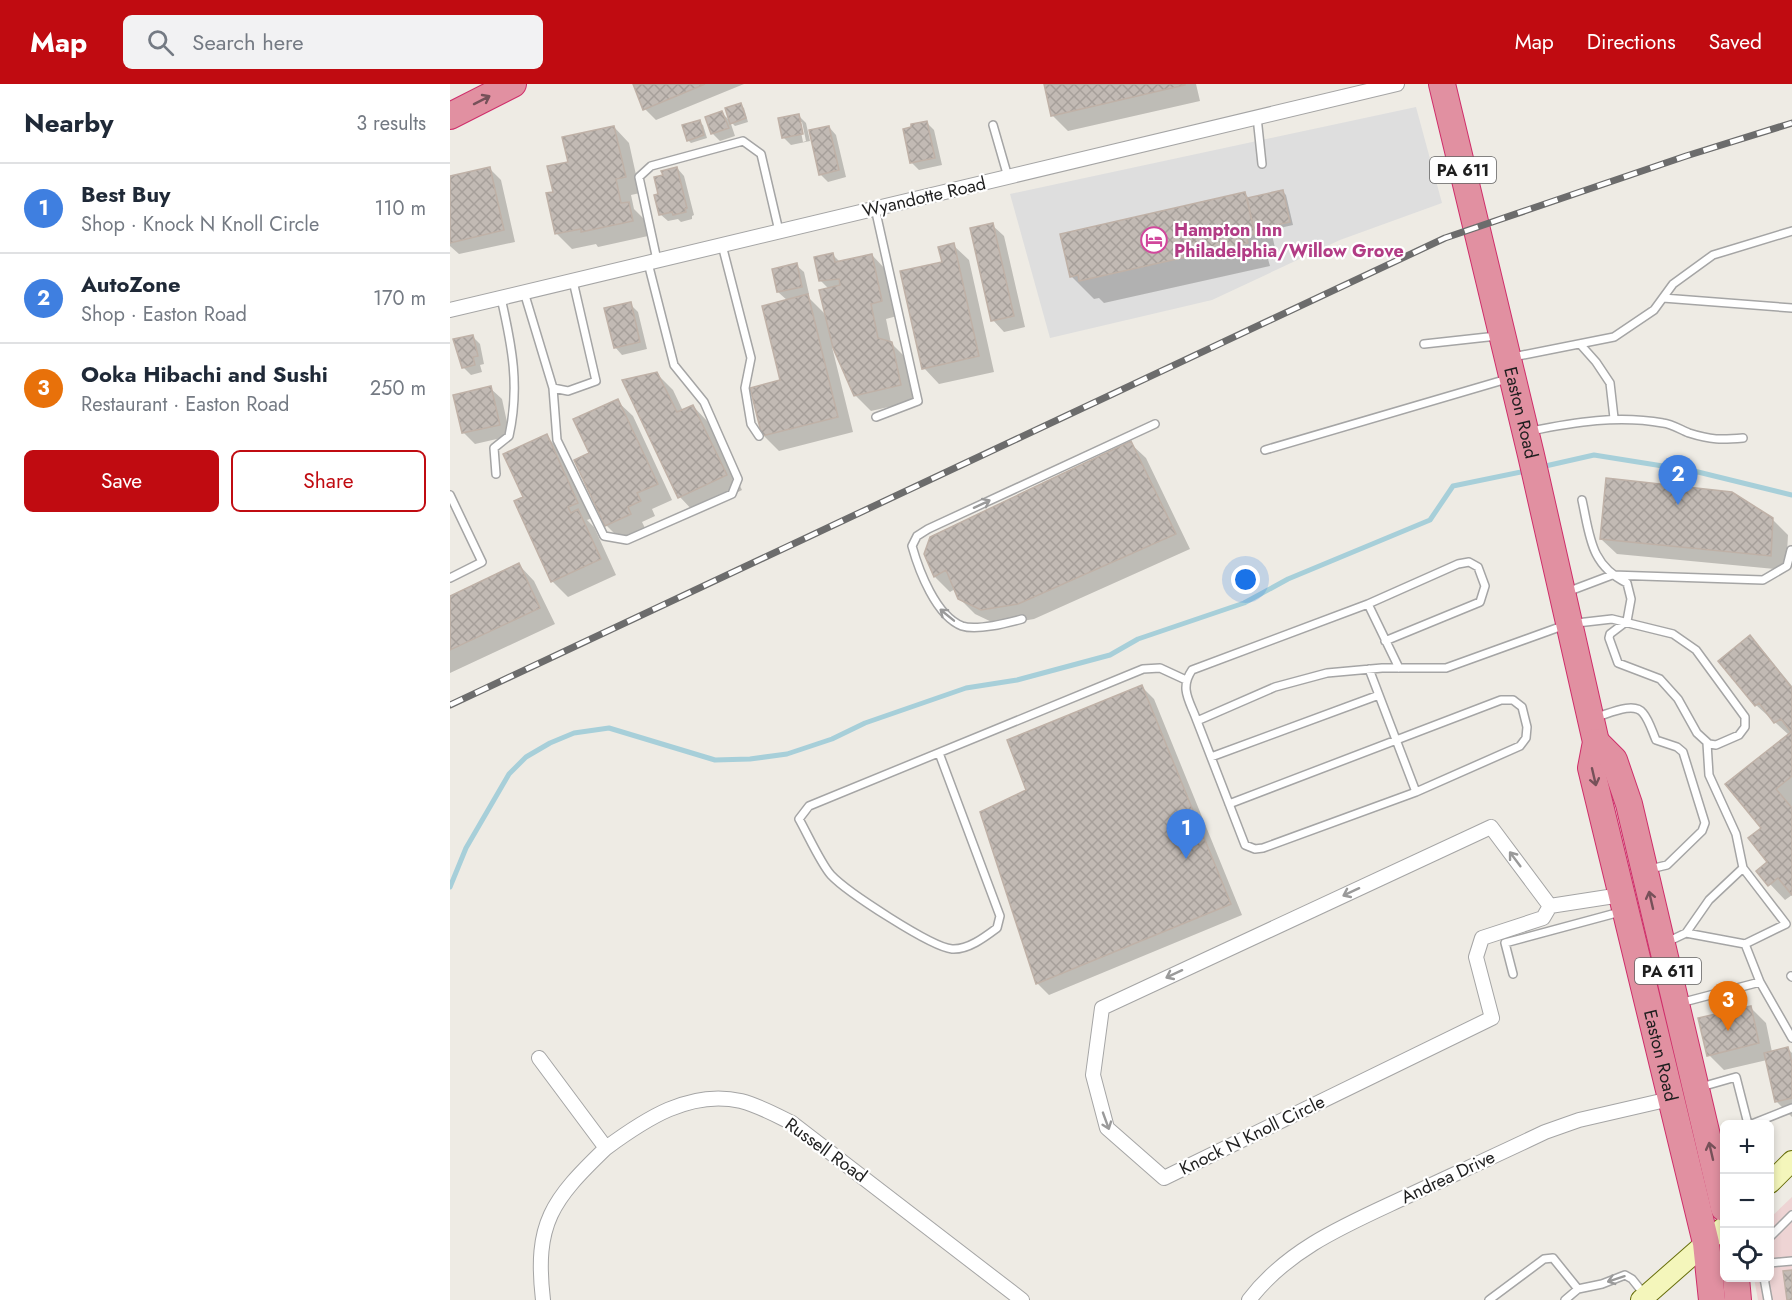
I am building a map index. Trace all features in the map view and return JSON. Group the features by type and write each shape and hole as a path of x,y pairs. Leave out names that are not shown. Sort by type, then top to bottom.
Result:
{"highway":[{"path":"450,116 513,84"},
{"name":"Easton Road","path":"1444,85 1593,731 1591,768 1670,1099 1715,1235 1712,1300"},
{"name":"Easton Road","path":"1593,731 1614,760 1629,804 1720,1187"},
{"path":"1736,1282 1738,1300"}],"street":[{"name":"Wyandotte Road","path":"450,310 1397,84"},
{"name":"Knock N Knoll Circle","path":"1491,827 1550,906 1543,918 1482,938 1476,957 1492,1018 1164,1178 1107,1128 1093,1075 1102,1008 1491,827"},
{"name":"Knock N Knoll Circle","path":"1550,906 1623,903"},
{"path":"539,1058 606,1148"},
{"name":"Russell Road","path":"543,1300 542,1236 550,1215 576,1177 606,1148 640,1123 666,1110 690,1102 714,1099 739,1101 764,1109 792,1123 1022,1300"},
{"name":"Andrea Drive","path":"1250,1300 1261,1285 1299,1251 1345,1226 1545,1132 1579,1120 1670,1099"},
{"path":"1774,1180 1790,1168"},
{"path":"1643,1298 1715,1235"}],"lane":[{"path":"1257,117 1262,164"},
{"path":"993,125 1008,177"},
{"path":"524,292 553,388 557,440 604,536 627,540 732,494 738,479 704,402 674,366 652,262 639,177 651,166 743,141 761,154 779,231"},
{"path":"875,208 918,401 876,417"},
{"path":"1265,450 1507,357 1614,337 1654,310 1673,284 1713,255 1792,231"},
{"path":"722,245 751,358 745,388 751,424 759,436"},
{"path":"553,388 568,391 596,381 573,280"},
{"path":"496,474 494,448 509,436 516,391 513,347 501,297"},
{"path":"1663,298 1792,308"},
{"path":"1424,344 1507,357"},
{"path":"1580,344 1610,383 1614,418"},
{"path":"1528,443 1565,424 1614,418 1666,423 1715,440 1743,438"},
{"path":"1022,619 997,626 963,626 941,611 917,565 912,546 917,536 1155,424"},
{"path":"450,495 482,562 450,578"},
{"path":"1197,721 1275,687 1327,673 1369,669 1446,668 1568,624 1612,619 1627,621 1673,634 1695,650 1745,717 1745,727 1739,735 1716,745 1707,742 1697,733 1678,699 1660,679 1618,663 1609,638 1610,634 1627,621 1631,599 1627,583 1612,575 1603,566 1591,543 1582,500"},
{"path":"1562,594 1612,575 1763,580 1787,566 1791,550"},
{"path":"1229,804 1501,700 1513,700 1522,707 1527,727 1526,738 1520,746 1416,792 1263,849 1245,845 1229,804 1197,721 1185,691 1186,680 1192,670 1368,604 1458,564 1469,562 1478,567 1485,586 1480,602 1385,641"},
{"path":"1368,604 1399,668"},
{"path":"939,753 1000,916 997,928 974,944 953,949 937,944 886,916 831,875 799,819 809,806 1143,669 1160,668 1186,680"},
{"path":"1369,669 1416,792"},
{"path":"1211,757 1379,695"},
{"path":"1593,731 1624,709 1636,708 1643,712 1656,740 1677,747 1683,752 1693,778 1705,823 1702,831 1667,865 1644,871"},
{"path":"1686,933 1745,944 1786,924 1743,868 1736,834 1709,775 1707,742"},
{"path":"1662,944 1686,933 1709,900 1743,868"},
{"path":"1513,974 1505,943 1623,903"},
{"path":"1745,944 1760,982 1792,1038"},
{"path":"1676,1004 1760,982"},
{"path":"1696,1088 1736,1077 1749,1120"},
{"path":"1762,1120 1792,1108"},
{"path":"1774,1233 1792,1215"},
{"path":"1489,1300 1544,1259 1553,1258 1578,1289"},
{"path":"1774,1263 1792,1261"},
{"path":"1565,1300 1578,1289 1602,1284 1625,1275 1632,1279 1643,1298"},
{"path":"1765,1282 1768,1300"}],"shaded area":[{"path":"1416,107 1442,203 1340,240 1212,300 1050,338 1010,194"},
{"path":"1792,1197 1792,1300 1758,1300 1755,1282 1774,1282 1774,1214"}],"building":[{"path":"633,84 705,84 643,110"},
{"path":"1044,84 1185,84 1185,85 1051,116"},
{"path":"741,103 746,118 730,124 725,108"},
{"path":"722,111 729,128 711,134 705,117"},
{"path":"799,114 803,134 782,138 778,118"},
{"path":"700,120 704,135 687,141 682,125"},
{"path":"927,121 935,158 910,163 903,129 911,127 911,124"},
{"path":"614,126 626,177 616,179 621,203 629,202 633,221 581,232 581,229 555,234 546,193 553,192 547,166 568,162 562,137"},
{"path":"829,126 839,170 819,175 809,130"},
{"path":"490,167 504,230 450,243 450,176"},
{"path":"677,167 686,212 659,215 654,195 658,194 654,177 663,175 661,171"},
{"path":"1283,190 1290,222 1254,230 1247,198"},
{"name":"Hampton Inn Philadelphia/Willow Grove","path":"1245,192 1255,234 1246,236 1248,243 1079,281 1078,275 1070,277 1060,234"},
{"path":"993,223 1014,316 991,321 970,228"},
{"path":"954,243 979,356 922,369 900,271 942,262 938,247"},
{"path":"833,253 835,262 872,254 882,301 871,304 878,338 892,342 901,385 854,396 833,348 819,290 840,285 839,279 819,281 814,257"},
{"path":"797,263 802,287 777,292 772,269"},
{"path":"808,294 838,417 762,436 750,388 780,380 762,306"},
{"path":"631,302 640,342 614,348 604,308"},
{"path":"473,335 478,356 473,357 475,365 462,368 453,339"},
{"path":"657,372 677,412 693,405 727,475 678,498 622,380"},
{"path":"491,386 500,425 462,433 453,395"},
{"path":"618,399 658,484 637,493 641,501 628,507 631,514 605,526 574,460 589,453 573,419"},
{"path":"547,434 578,503 568,507 571,513 578,509 601,559 551,582 514,501 523,497 503,454"},
{"path":"1131,441 1176,534 1018,604 981,610 958,599 946,570 934,577 924,554 930,537"},
{"path":"1606,478 1732,492 1773,518 1771,556 1600,539"},
{"path":"519,563 540,608 450,650 450,596"},
{"path":"1750,635 1792,688 1792,776 1776,789 1792,808 1792,895 1778,878 1768,886 1756,871 1767,862 1748,838 1761,828 1725,784 1791,732 1781,719 1774,723 1759,703 1755,706 1718,661"},
{"path":"1142,685 1231,904 1036,984 980,812 1026,790 1007,740"},
{"path":"1751,1006 1759,1043 1707,1056 1698,1018"},
{"path":"1788,1047 1792,1063 1792,1098 1775,1102 1764,1053"},
{"path":"1792,1270 1792,1300 1787,1300 1783,1271"}],"waterway":[{"path":"1541,467 1594,455 1694,471 1792,495"},
{"path":"450,887 466,848 509,774 526,757 574,733 609,728 715,760 750,759 787,754 832,739 865,723 966,688 1017,680 1110,655 1138,639 1244,603 1288,579 1430,520 1453,486 1526,471"}],"railway":[{"path":"450,705 1445,238 1686,156 1792,123"}],"place":[{"name":"Hampton Inn Philadelphia/Willow Grove","path":"1154,240"},
{"name":"AutoZone","path":"1678,505"},
{"name":"Best Buy","path":"1186,859"},
{"name":"Ooka Hibachi and Sushi","path":"1728,1031"}]}
